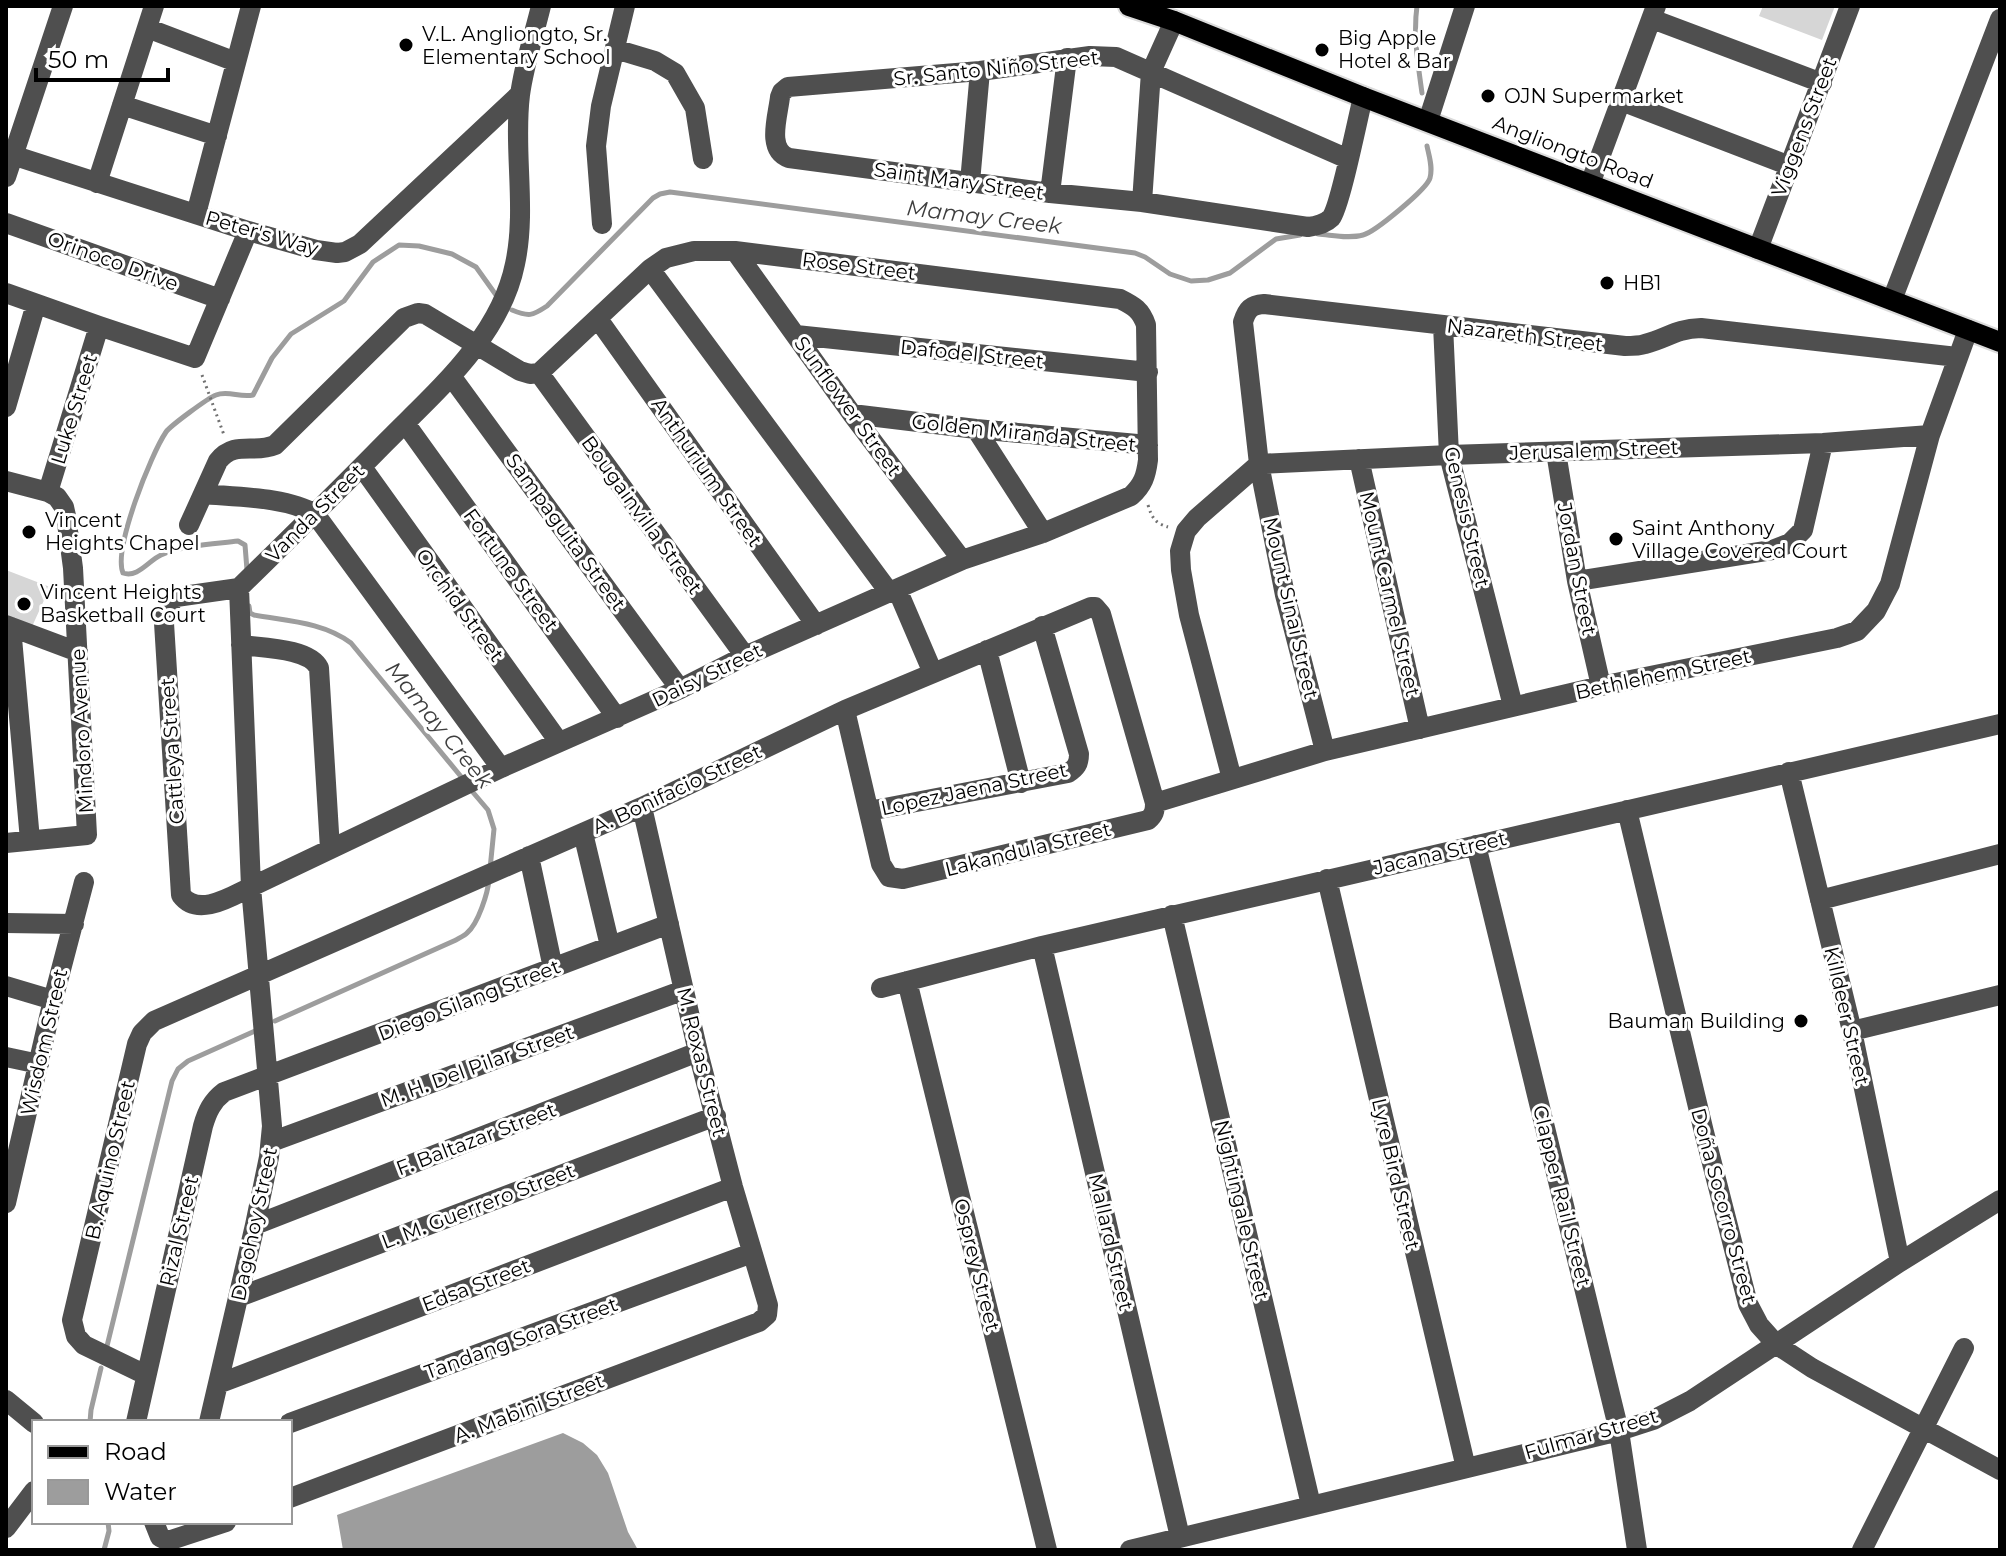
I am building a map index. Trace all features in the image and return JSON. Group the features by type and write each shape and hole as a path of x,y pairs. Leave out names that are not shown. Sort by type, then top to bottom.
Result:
{"main road":[{"name":"Angliongto Road","path":"1129,6 2000,342"}],"street":[{"path":"6,177 10,154 63,6"},
{"path":"97,183 154,6"},
{"path":"196,214 251,6"},
{"path":"520,94 541,6"},
{"path":"602,224 596,146 601,106 625,6"},
{"path":"1428,121 1465,6"},
{"name":"Viggens Street","path":"1758,249 1822,83 1845,7"},
{"path":"1590,184 1654,12 1822,83"},
{"path":"1892,300 2000,19"},
{"path":"1142,202 1151,72 1174,21"},
{"path":"147,28 236,62"},
{"path":"615,49 655,61 675,73 695,108 703,159"},
{"name":"Sr. Santo Niño Street","path":"779,152 775,138 780,97 785,89 980,71 1090,56 1116,57 1348,159"},
{"path":"1050,193 1067,58"},
{"path":"970,182 980,71"},
{"name":"Peter's Way","path":"10,154 248,231 329,253 345,252 360,244 520,94"},
{"name":"Vanda Street","path":"239,588 451,376 504,301 516,262 520,94"},
{"path":"1348,159 1363,97"},
{"path":"1621,101 1790,166"},
{"path":"122,105 217,136"},
{"name":"Saint Mary Street","path":"779,152 789,158 1050,193 1142,202 1308,227 1329,220 1336,206 1348,159"},
{"name":"Orinoco Drive","path":"6,223 220,299"},
{"path":"6,293 195,358 248,231"},
{"name":"Rose Street","path":"539,373 650,269 666,258 694,251 735,251 1120,299 1134,305 1142,313 1146,325 1148,452"},
{"name":"Sunflower Street","path":"735,251 962,560"},
{"path":"650,269 893,590 933,673"},
{"path":"6,407 36,304"},
{"name":"Nazareth Street","path":"1259,464 1243,322 1246,311 1254,305 1625,346 1643,345 1673,332 1701,328 1957,357"},
{"path":"189,525 218,461 229,450 269,448 280,441 404,318 412,314 425,314 520,371 539,373"},
{"name":"Anthurium Street","path":"598,319 816,625"},
{"name":"Genesis Street","path":"1443,325 1449,455 1513,706"},
{"name":"Luke Street","path":"48,492 99,326"},
{"name":"Bethlehem Street","path":"1155,803 1325,751 1601,686 1837,638 1857,631 1876,611 1890,584 1930,435 1968,330"},
{"name":"Dafodel Street","path":"796,335 1148,372"},
{"name":"Bougainvilla Street","path":"539,373 745,656"},
{"name":"Sampaguita Street","path":"451,376 680,689"},
{"name":"Golden Miranda Street","path":"852,414 1148,452"},
{"name":"Fortune Street","path":"405,423 617,718"},
{"path":"976,429 1043,533"},
{"name":"Jerusalem Street","path":"1259,464 1823,443 1930,435"},
{"path":"1577,581 1772,550 1790,543 1803,530 1823,443"},
{"path":"1141,486 1146,474 1148,452"},
{"name":"Jordan Street","path":"1556,452 1577,581 1601,686"},
{"name":"Mount Carmel Street","path":"1359,459 1420,729"},
{"path":"1232,779 1189,615 1180,551 1186,531 1197,518 1259,464"},
{"name":"Mount Sinai Street","path":"1259,464 1285,595 1325,751"},
{"name":"Orchid Street","path":"362,467 559,742"},
{"path":"6,481 48,492"},
{"name":"Daisy Street","path":"251,887 745,656 962,560 1043,533 1131,496 1141,486"},
{"name":"Mindoro Avenue","path":"30,840 87,835 73,568 64,507 57,497 48,492"},
{"path":"203,494 285,503 315,514 501,768"},
{"path":"239,588 251,887 259,975"},
{"name":"Cattleya Street","path":"239,588 176,597 167,607 164,623 181,895 185,901 203,906 251,887"},
{"name":"A. Bonifacio Street","path":"259,975 642,807 845,710 1085,608 1095,607 1101,614 1155,803"},
{"path":"6,843 30,840 9,626 78,652"},
{"name":"Lopez Jaena Street","path":"869,811 1021,783 1074,769 1079,754 1042,626"},
{"path":"241,645 299,653 316,661 319,668 330,849"},
{"path":"987,650 1021,783"},
{"path":"845,710 869,811"},
{"name":"Jacana Street","path":"881,988 1172,915 2000,724"},
{"name":"Killdeer Street","path":"1789,772 1852,1031 1900,1262"},
{"name":"Lakandula Street","path":"869,811 881,864 889,877 903,879 1148,820 1153,815 1155,803"},
{"name":"M. Roxas Street","path":"642,807 698,1052 768,1305 767,1315"},
{"name":"Doña Socorro Street","path":"1627,810 1748,1304 1759,1325 1777,1345 1812,1368 2000,1470"},
{"path":"583,833 610,946"},
{"name":"Clapper Rail Street","path":"1476,845 1619,1431 1637,1550"},
{"path":"1820,900 2000,854"},
{"path":"529,856 553,968"},
{"name":"Lyre Bird Street","path":"1327,879 1466,1468"},
{"name":"Wisdom Street","path":"6,1203 15,1127 39,1064 84,882"},
{"name":"Nightingale Street","path":"1172,915 1311,1505"},
{"path":"6,923 74,924"},
{"name":"Diego Silang Street","path":"268,1076 669,924"},
{"name":"Mallard Street","path":"1042,946 1180,1537"},
{"name":"Dagohoy Street","path":"209,1420 271,1142 272,1113 259,975"},
{"name":"B. Aquino Street","path":"146,1375 84,1345 76,1336 72,1320 137,1044 142,1033 154,1021 259,975"},
{"name":"Osprey Street","path":"907,981 1047,1550"},
{"path":"6,986 53,1000"},
{"name":"M. H. Del Pilar Street","path":"271,1142 684,990"},
{"path":"1852,1031 2000,995"},
{"name":"F. Baltazar Street","path":"255,1225 698,1052"},
{"path":"6,1057 39,1064"},
{"name":"Rizal Street","path":"136,1420 207,1114 224,1092 268,1076"},
{"name":"L. M. Guerrero Street","path":"239,1297 716,1116"},
{"name":"Edsa Street","path":"218,1384 733,1187"},
{"name":"Fulmar Street","path":"1130,1550 1619,1431 1653,1420 1690,1401 2000,1200"},
{"name":"Tandang Sora Street","path":"292,1422 752,1253"},
{"name":"A. Mabini Street","path":"292,1497 744,1328 767,1315"},
{"path":"1862,1550 1964,1348"},
{"path":"6,1400 32,1421"},
{"path":"8,1520 32,1493"},
{"path":"159,1531 173,1540 220,1524"}],"path":[{"path":"206,388 229,450"},
{"path":"1141,486 1153,519 1186,531"}],"shaded area":[{"path":"1763,6 1835,6 1822,40 1759,16"},
{"name":"Vincent Heights Basketball Court","path":"6,570 50,587 30,631 6,620"}],"water":[{"path":"563,1433 583,1443 597,1455 608,1473 628,1532 638,1550 343,1550 337,1515"}],"waterway":[{"name":"Mamay Creek","path":"1417,6 1416,39 1422,93"},
{"name":"Mamay Creek","path":"1318,234 1363,235 1389,219 1430,178 1427,146"},
{"name":"Mamay Creek","path":"512,310 530,314 547,306 653,198 670,192 1135,253 1170,274 1191,281 1208,280 1230,273 1276,239 1300,235"},
{"name":"Mamay Creek","path":"247,570 245,545 238,541 179,549 161,555 133,573 123,573 121,561 128,524 143,480 166,432 216,395 253,395 272,358 291,334 344,301 373,262 399,245 452,254 476,267 496,295"},
{"name":"Mamay Creek","path":"249,606 250,613 254,615 317,626 351,643 463,779"},
{"name":"Mamay Creek","path":"471,790 488,810 494,829 490,869"},
{"name":"Mamay Creek","path":"275,1021 464,935 479,916 489,879"},
{"name":"Mamay Creek","path":"107,1346 172,1081 178,1069 188,1061 255,1031"},
{"name":"Mamay Creek","path":"90,1420 101,1368"},
{"name":"Mamay Creek","path":"104,1550 108,1524"}],"place":[{"name":"V.L. Angliongto, Sr. Elementary School","path":"406,45"},
{"name":"Big Apple Hotel & Bar","path":"1322,50"},
{"name":"OJN Supermarket","path":"1488,96"},
{"name":"HB1","path":"1607,283"},
{"name":"Vincent Heights Chapel","path":"29,532"},
{"name":"Saint Anthony Village Covered Court","path":"1616,539"},
{"name":"Vincent Heights Basketball Court","path":"24,604"},
{"name":"Bauman Building","path":"1801,1021"}]}
